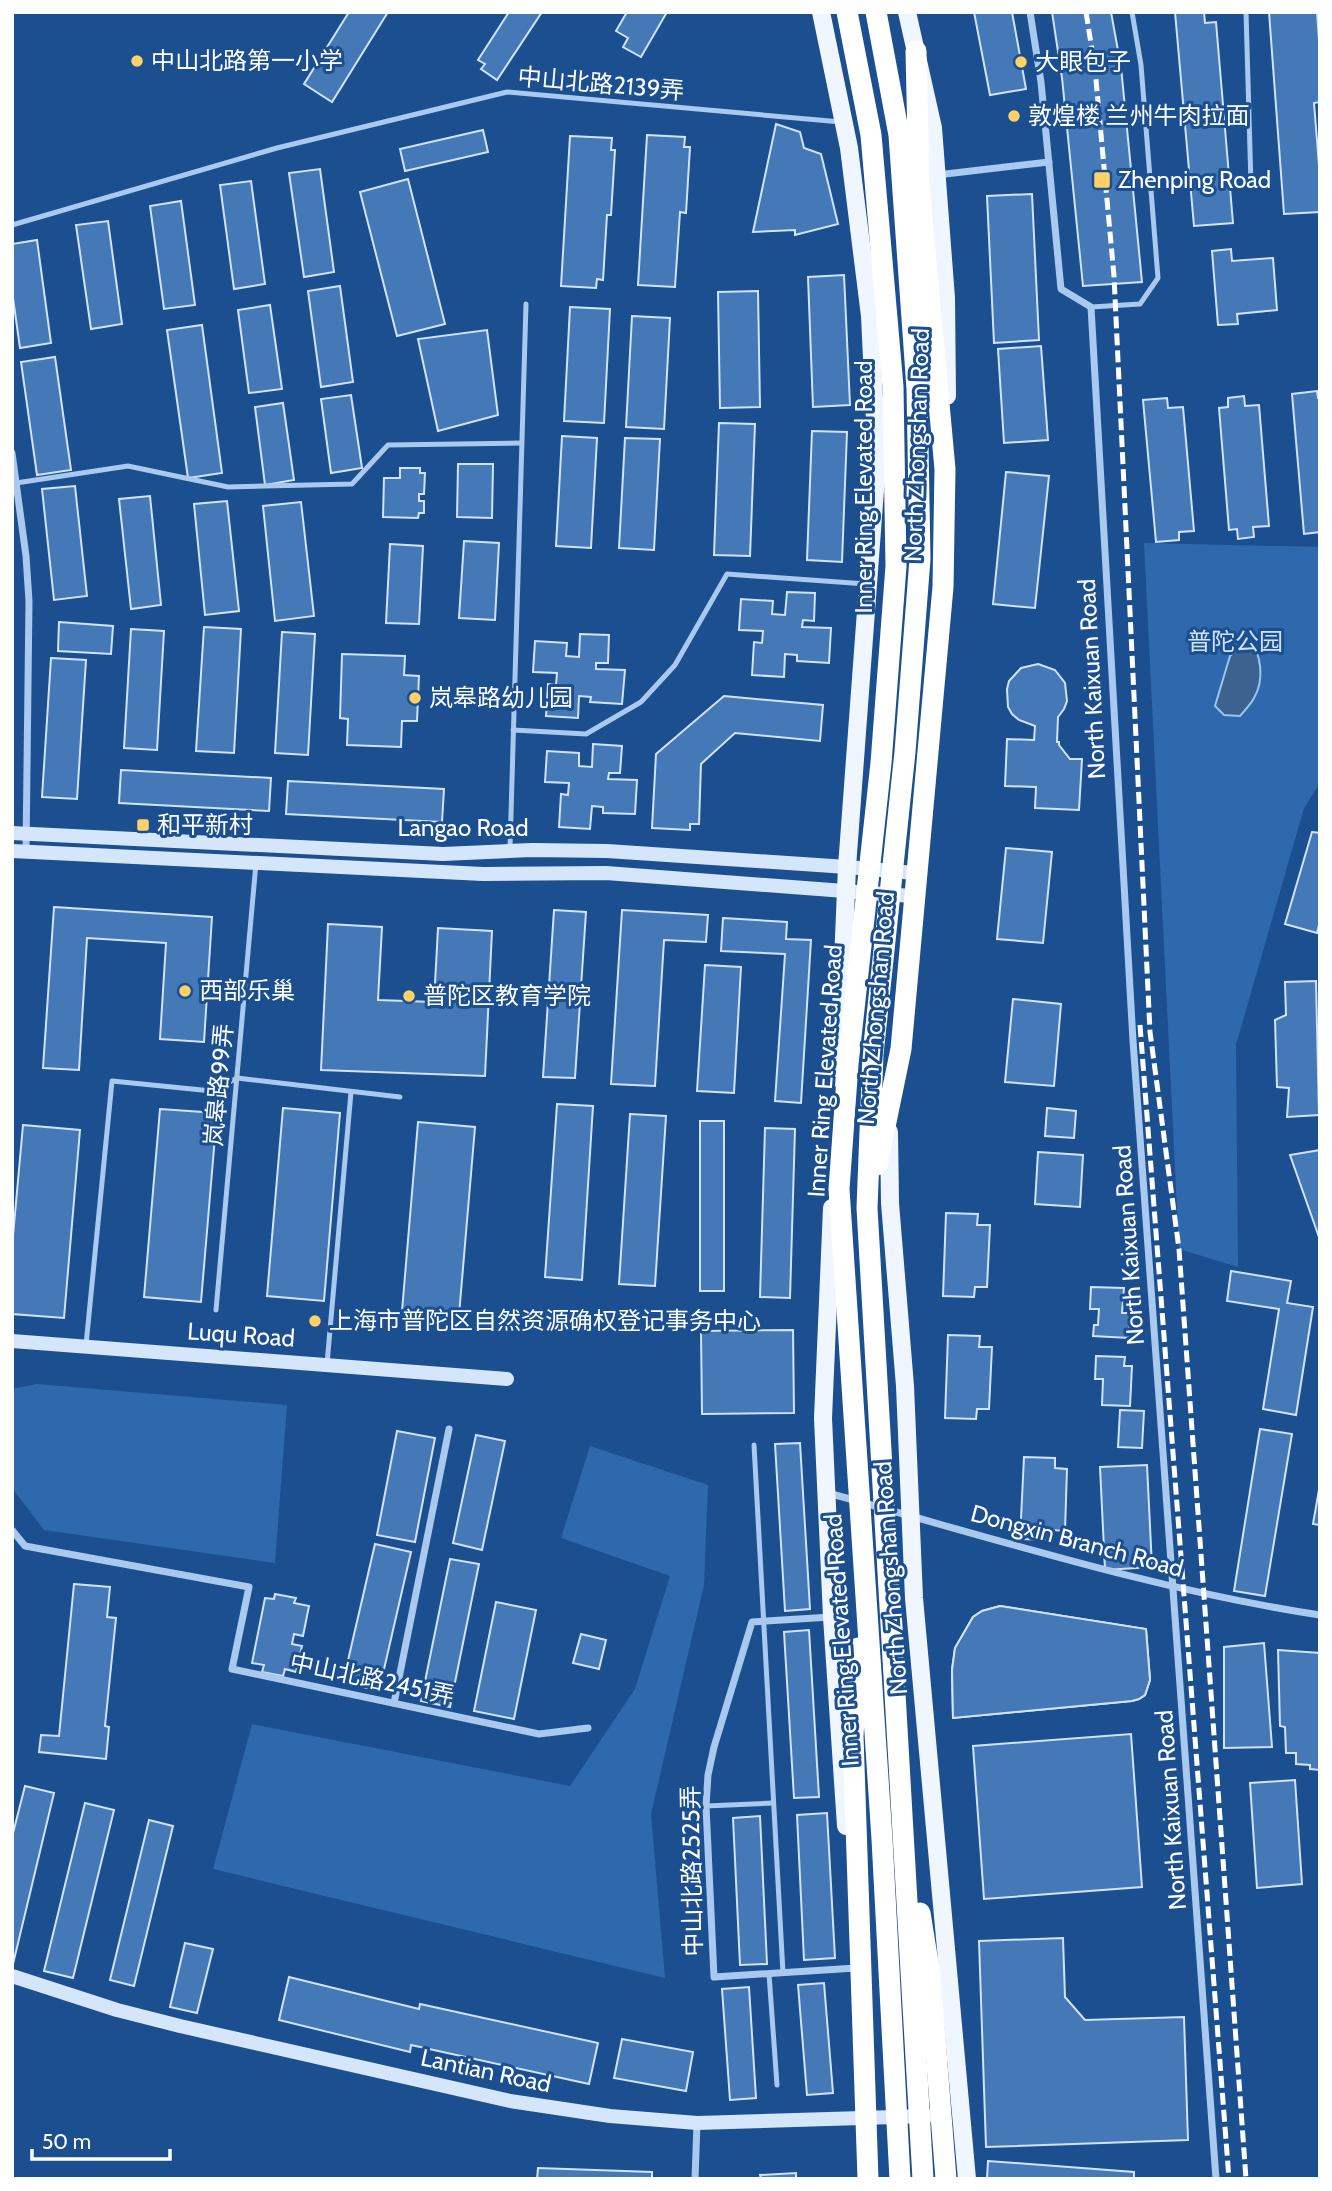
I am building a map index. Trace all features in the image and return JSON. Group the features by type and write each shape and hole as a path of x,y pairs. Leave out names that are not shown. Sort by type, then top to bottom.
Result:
{"highway":[{"name":"Inner Ring Elevated Road","path":"847,12 870,135 893,387 896,566 881,763 848,1064 839,1189 882,1839 900,2179"},
{"name":"Inner Ring Elevated Road","path":"876,12 899,135 917,389 920,559 905,752 873,1054 867,1208 923,2179"},
{"path":"867,1208 901,1049 943,587 945,469 928,181 915,51"},
{"path":"863,1552 853,1736 870,2179"},
{"path":"902,1807 930,1975 946,2179"}],"main road":[{"name":"North Zhongshan Road","path":"821,12 849,148 870,316 877,463 847,867 823,1418 832,1617 870,2179"},
{"path":"907,12 915,51"},
{"name":"North Zhongshan Road","path":"928,181 946,298 947,421 930,691 914,873 891,1067 890,1203 905,1387 909,1516 915,1598 967,2179"},
{"name":"Langao Road","path":"19,834 443,854 607,851 914,873"},
{"name":"Langao Road","path":"19,851 483,874 606,873 911,896"},
{"name":"Luqu Road","path":"12,1341 507,1379"},
{"name":"Lantian Road","path":"12,1976 117,2010 180,2026 510,2101 610,2116 697,2123 867,2120 962,2115"}],"street":[{"path":"1030,12 1041,82 1061,289 1091,307"},
{"path":"928,181 1049,162"},
{"name":"North Kaixuan Road","path":"1091,307 1133,1041 1216,2179"},
{"path":"12,453 26,556 29,601 27,794 19,834 19,851"},
{"path":"394,1703 449,1429"},
{"name":"Dongxin Branch Road","path":"826,1493 1174,1587 1320,1615"},
{"name":"中山北路2451弄","path":"12,1530 25,1546 249,1587 232,1669 539,1734 587,1728"},
{"path":"764,1621 832,1617"},
{"name":"中山北路2525弄","path":"764,1621 752,1622 708,1775 706,1806 714,1978 856,1968"},
{"path":"695,2179 697,2123"}],"lane":[{"path":"1091,307 1140,304 1158,278 1141,65 1132,12"},
{"path":"1246,12 1251,186"},
{"name":"中山北路2139弄","path":"12,225 277,148 507,92 843,122"},
{"path":"510,852 526,304"},
{"path":"16,483 128,466 228,487 352,484 388,445 521,443"},
{"path":"513,730 586,734 641,702 675,665 727,575 869,584"},
{"name":"岚皋路99弄","path":"216,1310 256,863"},
{"path":"86,1346 112,1081 212,1091 237,1078 400,1097"},
{"path":"327,1365 351,1092"},
{"path":"754,1445 783,1973"},
{"path":"706,1806 773,1803"},
{"path":"769,1974 777,2085"}],"green space":[{"name":"普陀公园","path":"1144,543 1320,547 1320,783 1304,808 1236,1045 1238,1267 1179,1249"},
{"path":"37,1384 287,1405 275,1563 44,1530 12,1488 12,1389"},
{"path":"590,1446 708,1485 704,1585 651,1814 665,1978 213,1869 252,1724 570,1786 635,1689 670,1576 561,1538"}],"shaded area":[{"path":"1249,638 1260,667 1260,683 1251,703 1240,716 1224,715 1215,706 1230,656"}],"building":[{"path":"349,12 388,12 332,102 304,84"},
{"path":"509,12 542,12 497,80 481,69 485,64 478,60"},
{"path":"627,12 667,12 641,57 623,47 628,38 616,31"},
{"path":"974,12 1012,12 1026,89 990,95"},
{"name":"Zhenping Road","path":"1052,12 1111,12 1121,67 1142,282 1083,286 1062,78"},
{"path":"1175,12 1204,12 1205,23 1216,22 1233,223 1194,226"},
{"path":"1269,12 1317,12 1320,102 1314,103 1320,212 1284,214"},
{"path":"776,124 800,132 804,148 821,154 838,224 795,235 795,230 753,232"},
{"path":"483,130 488,152 405,171 400,149"},
{"path":"647,135 685,137 684,147 690,147 686,213 680,212 675,287 638,285"},
{"path":"570,136 612,138 611,150 615,150 603,280 597,279 596,288 561,286"},
{"path":"320,169 334,272 304,277 289,173"},
{"path":"408,179 445,324 397,336 360,192"},
{"path":"251,181 265,284 234,289 220,185"},
{"path":"1032,194 1039,340 994,343 987,196"},
{"path":"181,201 195,305 164,309 150,206"},
{"path":"108,221 122,324 91,329 76,225"},
{"path":"37,240 51,343 20,348 12,291 12,244"},
{"path":"1231,249 1232,261 1273,258 1277,310 1237,314 1238,324 1218,325 1212,251"},
{"path":"844,275 850,405 813,407 808,277"},
{"path":"340,286 353,382 321,387 308,291"},
{"path":"758,291 760,407 720,408 718,292"},
{"path":"270,305 282,389 249,393 238,310"},
{"path":"570,307 610,309 604,423 564,421"},
{"path":"632,316 670,318 664,429 626,427"},
{"path":"202,325 222,473 188,478 167,330"},
{"path":"487,330 498,415 438,431 418,339"},
{"path":"1041,346 1048,440 1004,443 998,349"},
{"path":"55,357 71,470 37,475 21,362"},
{"path":"1317,391 1320,398 1320,532 1304,534 1292,394"},
{"path":"351,395 362,468 331,473 321,399"},
{"path":"1244,396 1245,406 1259,405 1269,526 1253,527 1254,537 1238,539 1237,529 1229,530 1219,408 1228,407 1228,398"},
{"path":"1167,398 1168,408 1183,407 1194,531 1179,532 1179,540 1156,542 1143,400"},
{"path":"283,403 294,480 265,485 255,407"},
{"path":"719,423 755,424 750,556 714,555"},
{"path":"812,431 847,432 842,562 807,560"},
{"path":"562,436 597,438 591,548 556,546"},
{"path":"625,438 660,439 654,550 619,548"},
{"path":"458,464 493,464 492,518 457,517"},
{"path":"400,468 420,468 420,473 425,473 424,494 419,494 419,501 424,501 424,513 419,513 418,518 383,517 384,478 400,478"},
{"path":"1006,472 1049,476 1035,608 993,604"},
{"path":"75,486 87,596 54,600 42,489"},
{"path":"150,496 161,605 131,609 119,499"},
{"path":"227,501 239,611 205,615 194,504"},
{"path":"301,502 314,616 275,621 263,506"},
{"path":"464,541 499,543 495,620 459,618"},
{"path":"390,544 423,546 419,624 386,623"},
{"path":"787,592 815,593 814,621 803,620 802,627 831,628 829,663 797,661 797,655 785,654 784,677 752,675 754,642 762,643 763,631 739,630 741,599 773,601 772,614 785,615"},
{"path":"59,622 113,626 111,654 58,651"},
{"path":"204,627 241,629 234,753 196,751"},
{"path":"131,629 164,631 157,750 124,748"},
{"path":"282,632 315,634 308,755 275,753"},
{"path":"580,634 609,635 608,663 596,663 596,669 625,670 622,704 590,702 591,697 579,696 578,718 546,716 548,684 556,685 557,673 533,672 535,641 567,643 566,656 579,657"},
{"path":"342,654 405,656 404,675 419,676 417,721 402,721 401,747 347,745 348,719 340,718"},
{"path":"51,658 86,660 77,799 42,797"},
{"path":"1038,664 1055,670 1065,683 1067,701 1058,717 1057,742 1070,759 1082,759 1079,810 1035,808 1036,787 1005,786 1007,739 1034,740 1035,726 1012,714 1008,707 1009,681 1021,668"},
{"path":"724,696 823,705 820,741 735,733 701,764 699,824 690,824 690,830 652,828 656,754"},
{"path":"593,744 622,746 620,773 609,773 608,779 637,780 635,814 603,813 603,807 592,806 590,829 559,827 561,794 568,795 569,783 545,782 547,751 579,753 579,766 592,767"},
{"path":"121,770 271,778 269,811 119,803"},
{"path":"288,781 444,789 442,822 286,814"},
{"path":"1312,832 1320,833 1320,921 1317,933 1285,924"},
{"path":"1006,848 1052,852 1043,943 997,939"},
{"name":"西部乐巢","path":"54,907 212,917 204,1042 160,1039 166,943 87,938 79,1070 43,1068"},
{"path":"554,910 586,912 575,1078 543,1077"},
{"path":"622,910 708,915 706,942 664,940 655,1086 611,1084"},
{"path":"723,918 787,922 786,939 811,940 801,1103 775,1101 785,954 721,951"},
{"path":"328,924 382,927 378,1000 434,1002 438,928 492,931 485,1076 321,1070"},
{"path":"705,965 741,967 734,1093 697,1091"},
{"path":"1316,981 1319,1115 1287,1117 1289,1088 1277,1087 1275,1020 1286,1015 1285,982"},
{"path":"1013,999 1061,1004 1054,1086 1005,1082"},
{"path":"557,1104 593,1106 582,1280 545,1277"},
{"path":"283,1108 340,1113 324,1301 267,1296"},
{"path":"1047,1108 1076,1111 1074,1138 1045,1136"},
{"path":"160,1109 217,1113 201,1302 144,1297"},
{"path":"630,1114 666,1116 655,1286 619,1284"},
{"path":"700,1121 724,1121 724,1291 700,1291"},
{"path":"418,1122 475,1127 459,1315 402,1311"},
{"path":"23,1125 80,1130 64,1318 12,1314 12,1247"},
{"path":"765,1128 795,1129 790,1298 760,1297"},
{"path":"1320,1150 1320,1240 1290,1155"},
{"path":"1038,1152 1083,1155 1080,1207 1035,1204"},
{"path":"946,1213 978,1214 977,1225 990,1225 987,1287 975,1287 974,1297 943,1296"},
{"path":"1231,1271 1291,1281 1287,1303 1313,1307 1296,1415 1263,1409 1279,1309 1227,1301"},
{"path":"1091,1287 1124,1288 1122,1313 1130,1313 1129,1338 1093,1336 1094,1325 1098,1325 1099,1309 1090,1309"},
{"path":"793,1330 794,1413 702,1414 701,1331"},
{"path":"948,1335 980,1336 979,1347 992,1347 989,1409 977,1409 976,1419 945,1418"},
{"path":"1096,1356 1125,1357 1124,1366 1132,1366 1130,1406 1102,1405 1103,1379 1095,1379"},
{"path":"1120,1410 1144,1411 1142,1448 1118,1447"},
{"path":"1260,1429 1292,1434 1265,1596 1234,1591"},
{"path":"397,1431 435,1438 415,1542 377,1535"},
{"path":"476,1435 505,1441 482,1550 453,1543"},
{"path":"800,1443 810,1609 785,1611 775,1444"},
{"path":"1024,1457 1055,1458 1055,1468 1067,1469 1065,1531 1052,1530 1052,1540 1020,1539"},
{"path":"1147,1465 1152,1567 1105,1570 1100,1467"},
{"path":"1320,1484 1320,1525 1313,1524"},
{"path":"375,1544 411,1552 379,1691 343,1682"},
{"path":"450,1559 479,1564 450,1707 421,1701"},
{"path":"74,1584 110,1587 107,1617 116,1618 105,1726 109,1727 106,1759 39,1752 41,1735 59,1736"},
{"path":"275,1594 296,1598 294,1603 309,1606 303,1636 294,1634 292,1644 302,1646 296,1672 285,1669 283,1676 262,1672 264,1665 252,1663 265,1598 274,1599"},
{"path":"496,1602 536,1610 514,1719 474,1711"},
{"path":"1000,1606 1146,1629 1150,1680 1145,1695 1132,1701 953,1718 952,1670 955,1648 973,1617 982,1611"},
{"path":"1000,1606 1146,1629 1150,1680 1145,1695 1132,1701 953,1718 952,1670 955,1648 973,1617 982,1611"},
{"path":"809,1630 819,1797 794,1798 784,1632"},
{"path":"581,1634 606,1640 599,1669 573,1663"},
{"path":"1264,1643 1272,1747 1224,1748 1224,1647"},
{"path":"1278,1650 1320,1653 1320,1770 1310,1769 1310,1765 1296,1764 1296,1753 1286,1753 1285,1727 1280,1726"},
{"path":"1131,1734 1142,1887 984,1899 973,1746"},
{"path":"1295,1780 1302,1884 1257,1888 1250,1783"},
{"path":"25,1786 54,1793 13,1964 12,1837"},
{"path":"85,1803 114,1810 73,1978 44,1971"},
{"path":"827,1813 835,1958 804,1960 797,1815"},
{"path":"760,1816 767,1964 740,1965 733,1818"},
{"path":"149,1820 173,1826 134,1986 110,1980"},
{"path":"1063,1938 1065,1997 1085,2020 1184,2017 1188,2140 986,2147 979,1941"},
{"path":"185,1943 213,1949 197,2013 170,2007"},
{"path":"289,1977 419,2009 420,2004 598,2043 589,2084 411,2045 410,2052 279,2020"},
{"path":"824,1983 833,2093 807,2095 798,1985"},
{"path":"749,1987 756,2098 730,2100 722,1989"},
{"path":"622,2039 693,2052 686,2091 614,2078"},
{"path":"988,2161 1134,2172 1134,2179 987,2179"},
{"path":"538,2168 652,2172 652,2179 537,2179"},
{"path":"796,2173 796,2179 761,2179 760,2175"}],"railway":[{"path":"1086,12 1095,69 1114,276 1150,1032 1179,1249 1246,2179"},
{"path":"1140,1025 1229,2179"}],"place":[{"name":"中山北路第一小学","path":"137,61"},
{"name":"大眼包子","path":"1021,62"},
{"name":"敦煌楼 兰州牛肉拉面","path":"1014,116"},
{"name":"Zhenping Road","path":"1102,180"},
{"name":"岚皋路幼儿园","path":"415,698"},
{"name":"和平新村","path":"143,825"},
{"name":"西部乐巢","path":"185,991"},
{"name":"普陀区教育学院","path":"409,996"},
{"name":"上海市普陀区自然资源确权登记事务中心","path":"315,1321"}]}
